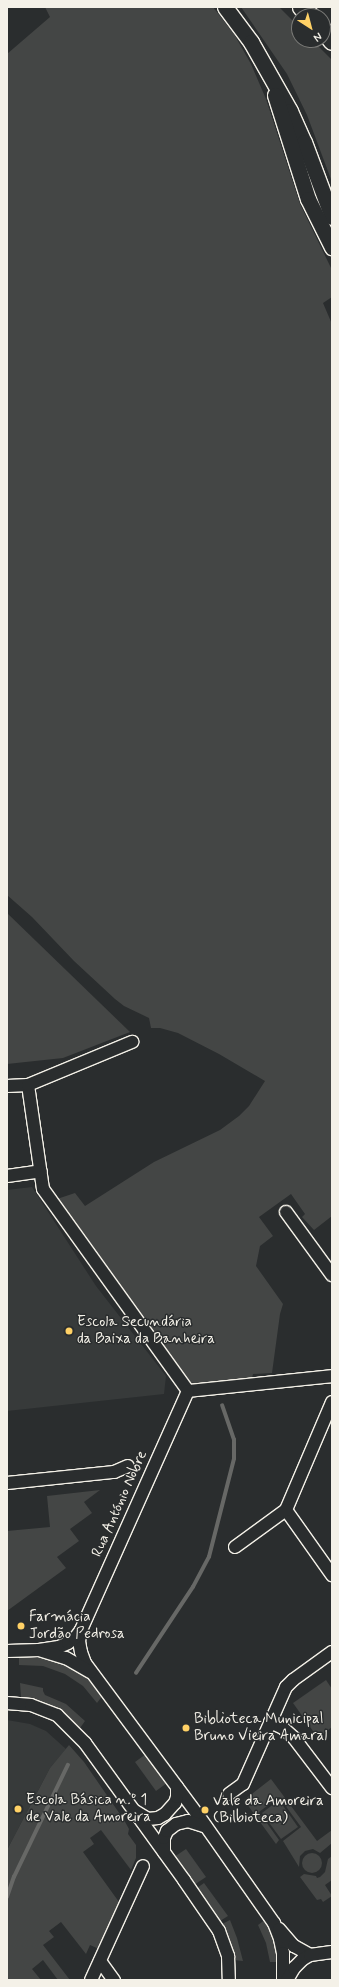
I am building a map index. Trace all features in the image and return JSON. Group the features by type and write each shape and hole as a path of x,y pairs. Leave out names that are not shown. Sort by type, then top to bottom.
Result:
{"main road":[{"path":"225,7 251,42 297,124 332,217"},
{"path":"271,79 280,116 308,199 332,246"}],"street":[{"path":"7,1086 28,1085 132,1042"},
{"path":"28,1085 44,1189 188,1392 332,1376"},
{"path":"7,1176 41,1171"},
{"path":"286,1212 332,1275"},
{"name":"Rua António Nobre","path":"81,1630 188,1392"},
{"path":"236,1547 286,1510 332,1402"},
{"path":"7,1483 114,1472 128,1466"},
{"path":"286,1510 332,1574"},
{"path":"7,1652 59,1647 76,1638 81,1630"},
{"path":"81,1630 79,1641 81,1652 93,1673 206,1827 274,1923 294,1946 310,1955"},
{"path":"39,1650 66,1658 93,1673"},
{"path":"229,1794 243,1784 286,1687 293,1680 332,1652"},
{"path":"7,1703 31,1705 57,1715 74,1730 85,1743 219,1931 228,1956 229,1980"},
{"path":"270,1722 289,1732 332,1788"},
{"path":"133,1810 141,1816 158,1818 170,1810 175,1803 177,1797 177,1787"},
{"path":"164,1852 164,1838 167,1830 176,1824 188,1821 206,1827"},
{"path":"91,1980 143,1866"},
{"path":"274,1923 283,1953 283,1980"},
{"path":"287,1980 294,1968 310,1955 332,1952"},
{"path":"100,1960 114,1980"}],"shaded area":[{"path":"45,7 213,7 234,34 251,64 266,99 300,204 332,270 332,297 323,303 332,324 332,1216 314,1230 302,1217 305,1214 291,1194 259,1217 273,1236 260,1246 256,1266 283,1304 280,1314 272,1373 253,1374 252,1378 202,1384 189,1382 57,1199 75,1193 85,1206 154,1162 220,1130 239,1116 249,1106 265,1081 219,1054 178,1033 160,1028 151,1028 149,1018 124,1006 115,999 74,961 32,917 7,895 7,54 50,17"},
{"path":"241,7 279,7 291,19 291,48 320,48 332,60 332,182 307,115 287,74"},
{"path":"7,913 130,1032 63,1058 7,1064"},
{"name":"Escola Secundária da Baixa da Banheira","path":"32,1187 96,1286 166,1376 164,1394 7,1411 7,1190"},
{"path":"100,1490 84,1502 92,1513 70,1529 79,1541 57,1557 66,1568 7,1611 7,1531 50,1527 47,1496"},
{"path":"30,1656 53,1660 75,1669 86,1677 103,1695 97,1703 83,1686 65,1674 43,1666 19,1665 19,1657"},
{"path":"326,1680 332,1689 332,1727 318,1738 293,1703"},
{"path":"20,1683 43,1688 45,1695 66,1704 85,1721 80,1728 71,1719 49,1706 21,1697"},
{"name":"Escola Básica n.º 1 de Vale da Amoreira","path":"7,1720 30,1724 46,1731 66,1749 50,1768 7,1850"},
{"path":"69,1745 84,1762 124,1820 129,1829 128,1834 136,1845 136,1858 131,1870 101,1830 90,1838 94,1844 83,1852 119,1902 99,1949 90,1945 86,1954 61,1922 49,1931 54,1937 43,1945 70,1980 58,1980 43,1960 32,1969 41,1980 7,1980 7,1850 50,1768"},
{"path":"146,1754 167,1783 156,1791 135,1762"},
{"path":"271,1779 317,1841 332,1830 332,1843 320,1853 313,1849 305,1851 300,1856 299,1867 283,1841 301,1827 279,1797 259,1812 279,1840 276,1844 244,1800"},
{"path":"279,1800 298,1827 281,1839 262,1813"},
{"path":"186,1849 206,1877 194,1885 174,1857"},
{"path":"308,1853 316,1853 322,1859 322,1867 316,1873 308,1873 302,1867 302,1859"},
{"path":"332,1856 332,1880 325,1885 332,1896 323,1902 321,1899 317,1900 300,1877 304,1874 316,1876 317,1878 320,1877 325,1872 328,1859"},
{"path":"204,1883 228,1916 220,1921 197,1888"},
{"path":"266,1919 274,1939 279,1962 270,1962 266,1943 258,1925"},
{"path":"230,1920 237,1938 243,1961 234,1960 230,1940 222,1924"}],"waterway":[{"path":"136,1673 193,1587 209,1557 234,1459 234,1440 222,1406"},
{"path":"7,1897 14,1877 68,1765"}],"place":[{"name":"Escola Secundária da Baixa da Banheira","path":"69,1331"},
{"name":"Farmácia Jordão Pedrosa","path":"21,1626"},
{"name":"Biblioteca Municipal Bruno Vieira Amaral","path":"186,1728"},
{"name":"Escola Básica n.º 1 de Vale da Amoreira","path":"18,1809"},
{"name":"Vale da Amoreira (Bilbioteca)","path":"205,1810"}]}
